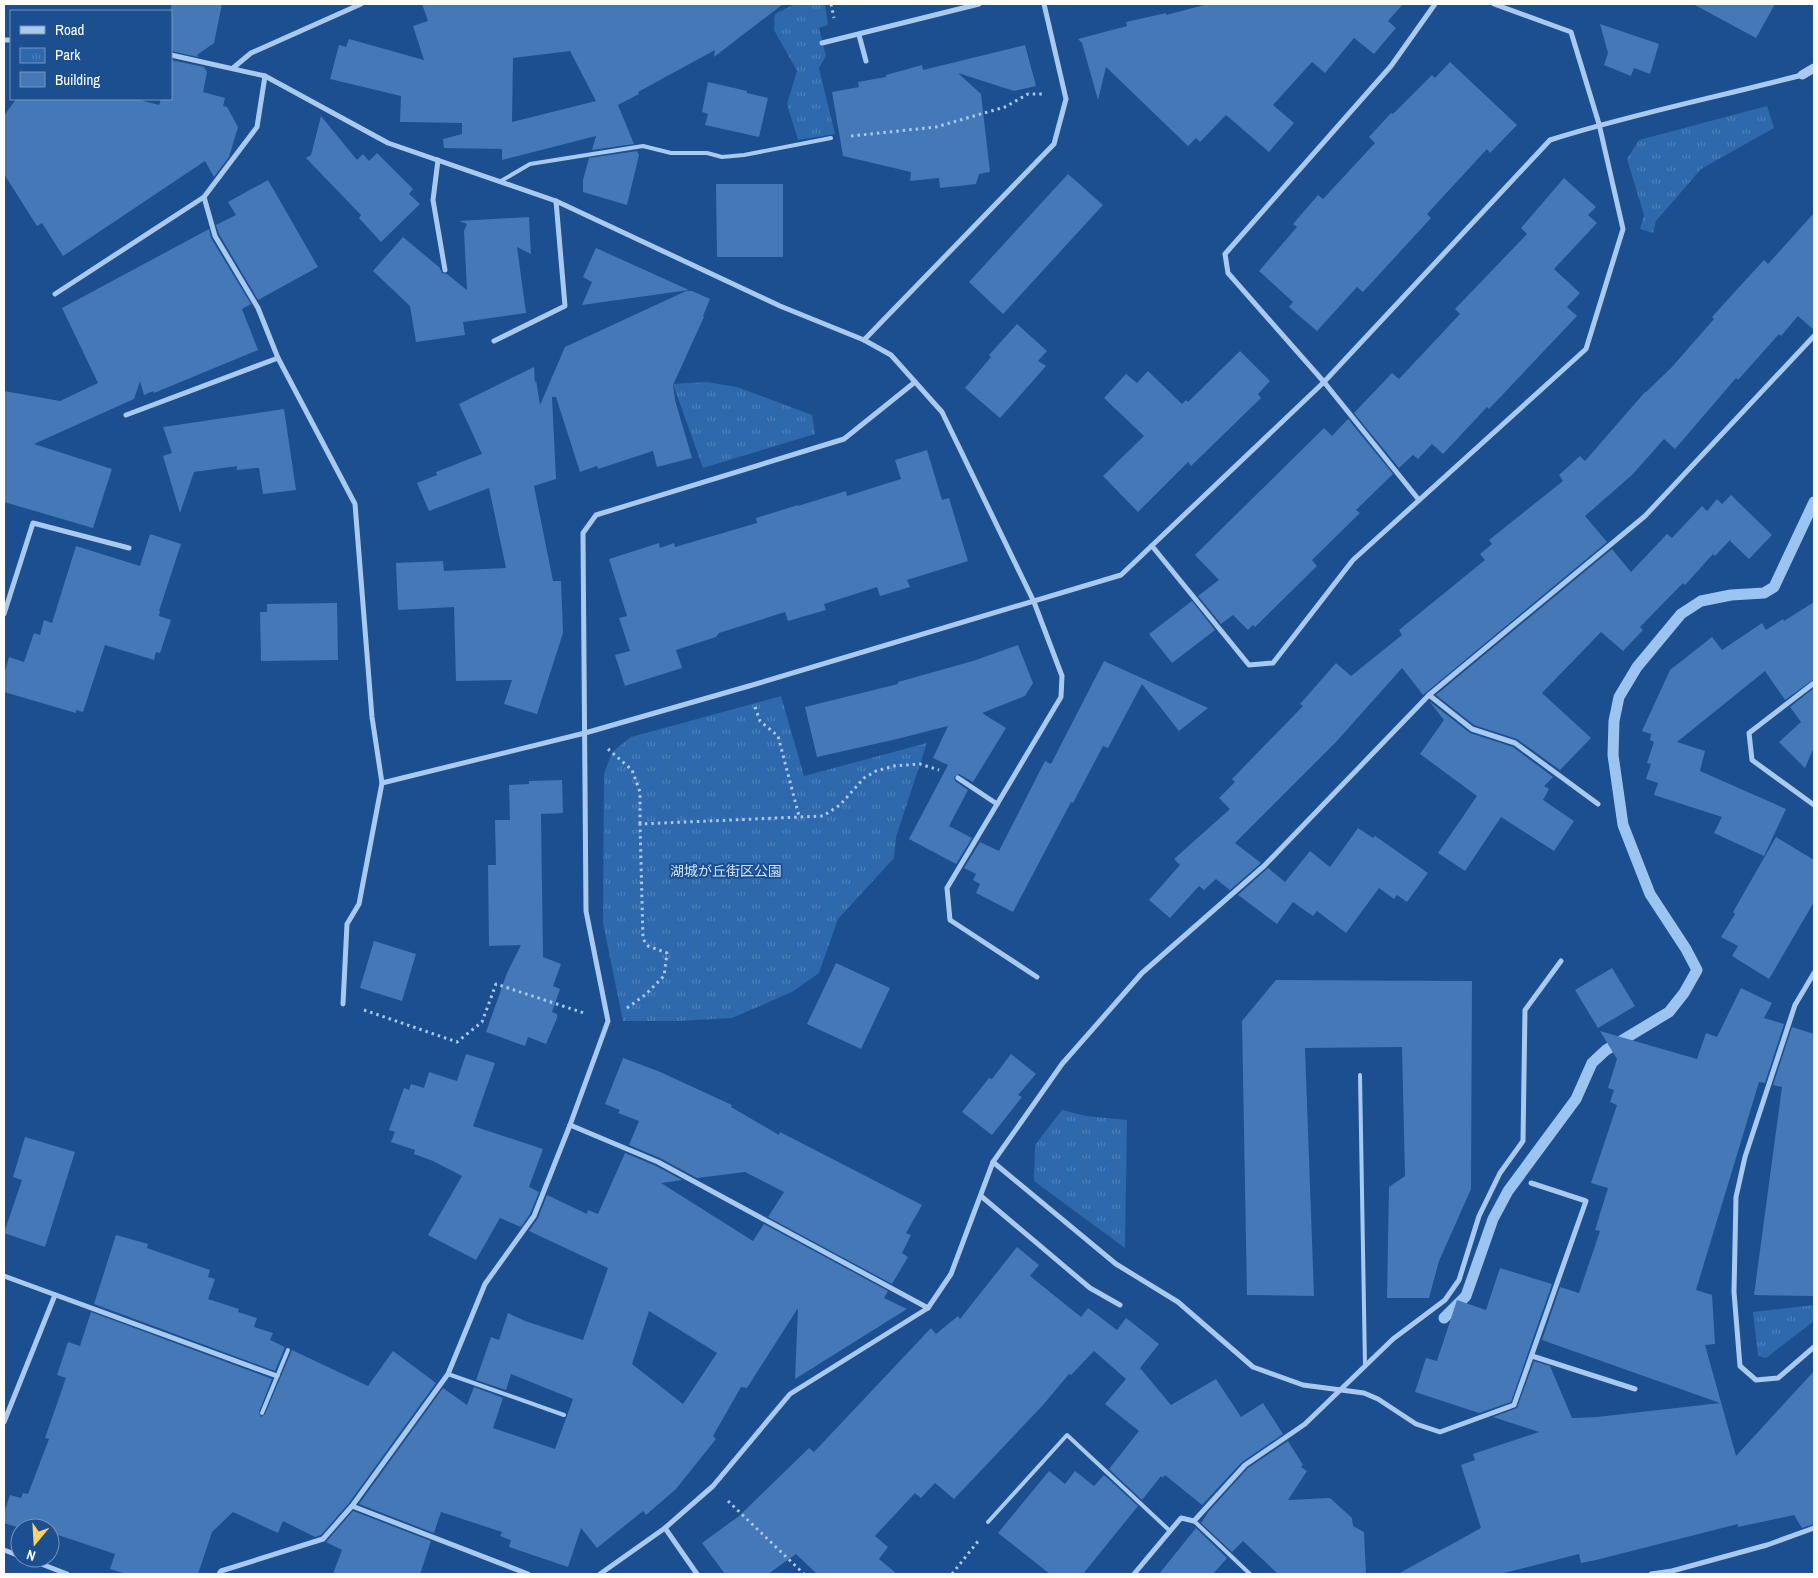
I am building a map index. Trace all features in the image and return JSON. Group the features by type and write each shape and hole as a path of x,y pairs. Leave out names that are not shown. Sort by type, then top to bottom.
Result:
{"street":[{"path":"233,68 251,53 361,4"},
{"path":"822,44 979,4"},
{"path":"864,340 1054,144 1066,99 1044,4"},
{"path":"1419,500 1324,382 1228,273 1225,254 1391,66 1436,4"},
{"path":"1152,546 1249,664 1273,663 1353,560 1586,349 1622,229 1599,124 1571,32 1494,4"},
{"path":"859,34 866,61"},
{"path":"172,55 265,76 388,144 556,201 780,306 864,340 892,355 942,412 1034,602 1062,676 1061,697 947,888 950,920 1037,977"},
{"path":"382,783 585,733 1121,575 1324,382 1550,140 1599,124 1802,75 1814,68"},
{"path":"55,294 204,197 257,127 265,76"},
{"path":"438,160 433,200 445,270"},
{"path":"204,197 215,236 258,308 278,358 355,504 372,717 382,783 359,904 347,924 343,1004"},
{"path":"494,341 565,306 556,201"},
{"path":"600,1574 665,1528 713,1486 790,1394 928,1308 951,1274 993,1162 1062,1064 1142,973 1264,866 1429,695 1645,516 1814,336"},
{"path":"126,415 278,358"},
{"path":"219,1574 220,1571 323,1539 352,1506 448,1374 486,1284 534,1216 608,1021 586,911 583,533 596,515 844,439 915,382"},
{"path":"4,614 33,523 129,548"},
{"path":"1814,684 1749,733 1752,760 1814,805"},
{"path":"1429,695 1472,729 1515,743 1598,804"},
{"path":"958,778 997,804"},
{"path":"1134,1574 1181,1518 1194,1522 1245,1465 1305,1424 1394,1339 1445,1300 1460,1280 1479,1216 1500,1174 1523,1141 1526,1010 1561,962"},
{"path":"1814,973 1795,1005 1745,1156 1736,1197 1734,1292 1740,1366 1756,1380 1778,1378 1814,1347"},
{"path":"570,1124 658,1162 928,1308"},
{"path":"993,1162 1116,1264 1178,1302 1253,1367 1303,1385 1364,1393 1378,1399 1416,1424 1440,1432 1514,1405 1532,1356 1586,1200 1531,1183"},
{"path":"981,1196 1090,1288 1120,1305"},
{"path":"4,1276 277,1376"},
{"path":"4,1422 55,1295"},
{"path":"1532,1356 1635,1389"},
{"path":"352,1506 528,1574"},
{"path":"665,1528 697,1574"},
{"path":"1652,1574 1672,1571 1768,1545 1814,1528"},
{"path":"52,1568 67,1574"}],"lane":[{"path":"501,182 530,164 643,146 671,153 707,153 722,157 744,155 831,138"},
{"path":"1360,1075 1365,1366"},
{"path":"262,1413 288,1350"},
{"path":"448,1374 564,1415"},
{"path":"988,1522 1067,1435 1170,1531"},
{"path":"1194,1522 1250,1574"}],"path":[{"path":"831,138 936,127 1005,107 1028,94 1048,94 1066,99"},
{"path":"749,686 760,722 778,736 800,816"},
{"path":"343,1004 373,1012 457,1042 482,1022 496,984 608,1021 645,994 664,976 667,953 648,946 643,939 640,792 632,770 612,752 585,733"},
{"path":"640,824 823,816 840,805 864,778 876,771 894,766 920,764 958,778"},
{"path":"713,1486 804,1574"},
{"path":"952,1574 978,1543 988,1522"}],"green space":[{"path":"795,4 825,4 828,25 819,28 826,56 819,68 835,134 798,140 787,104 797,71 774,30 775,14"},
{"path":"1767,106 1774,128 1701,169 1656,221 1653,233 1640,229 1644,215 1627,159 1639,140"},
{"path":"707,382 737,387 812,415 815,434 703,468 673,384"},
{"name":"湖城が丘街区公園","path":"781,696 804,776 927,743 896,837 894,858 838,919 819,973 792,992 732,1018 679,1021 623,1021 603,923 604,774 612,752 631,737"},
{"path":"1062,1110 1086,1116 1127,1120 1125,1248 1034,1181 1035,1145"},
{"path":"1814,1305 1814,1321 1766,1358 1758,1356 1753,1312"}],"building":[{"path":"171,4 222,4 214,43 197,55 198,57 172,51"},
{"path":"422,4 783,4 714,57 715,50 618,105 634,144 592,150 596,136 502,160 502,149 444,148 443,139 462,134 462,123 400,122 401,96 330,79 339,45 346,47 349,39 424,60 413,26 428,21","holes":["570,51 596,101 512,122 513,58"]},
{"path":"1208,4 1403,4 1388,21 1396,28 1374,54 1354,38 1325,73 1312,62 1273,105 1294,123 1269,152 1226,115 1200,142 1196,138 1188,146 1106,67 1098,100 1082,43 1078,39 1127,26 1126,22 1166,13 1166,15"},
{"path":"1693,4 1775,4 1756,38"},
{"path":"1600,24 1659,44 1650,74 1634,68 1631,76 1604,65 1608,53"},
{"path":"1025,45 1036,86 1014,91 958,73 981,94 990,172 979,174 976,184 940,188 939,178 910,181 911,172 843,156 832,92 859,87 858,82 886,77 886,75 922,65 923,70"},
{"path":"172,60 204,67 207,72 203,92 225,98 223,106 227,107 238,127 229,157 214,177 205,161 63,256 42,223 37,226 4,174 4,116 15,100 140,100 159,105 161,100 172,100"},
{"path":"1450,62 1517,125 1490,153 1487,149 1427,214 1431,218 1363,292 1357,287 1317,331 1289,307 1293,302 1259,271 1297,227 1293,224 1318,195 1323,199 1375,143 1369,137 1391,113 1393,114 1432,75 1435,78"},
{"path":"708,82 768,98 759,137 705,125 708,114 702,112"},
{"path":"321,116 357,160 363,154 369,161 377,153 413,189 409,194 420,204 381,242 359,218 361,215 306,158 311,155"},
{"path":"637,151 639,155 627,205 583,192 583,180 589,158"},
{"path":"1068,174 1103,205 1003,314 969,282"},
{"path":"1564,178 1596,207 1588,215 1597,223 1554,269 1580,293 1567,307 1577,316 1489,409 1487,407 1443,454 1432,444 1418,459 1413,455 1399,468 1354,413 1392,373 1399,379 1460,314 1455,309 1527,234 1521,228"},
{"path":"268,180 318,267 258,300 219,234 216,225 236,215 228,202"},
{"path":"716,184 783,184 783,257 717,257"},
{"path":"1814,213 1814,330 1798,316 1781,336 1779,334 1738,380 1736,378 1675,449 1664,439 1632,475 1585,516 1607,542 1423,695 1402,668 1336,742 1235,843 1261,863 1230,890 1216,879 1204,890 1199,886 1170,918 1149,900 1180,865 1174,859 1230,809 1219,798 1235,782 1232,779 1303,706 1300,704 1336,663 1351,676 1402,635 1399,630 1485,560 1480,554 1492,544 1489,540 1563,481 1559,475 1580,456 1585,461 1645,392 1671,368 1714,319 1712,317 1764,260 1768,264"},
{"path":"529,217 531,254 517,247 526,313 463,322 465,335 416,342 410,306 373,271 403,237 440,268 442,273 447,274 467,290 464,231 467,224 459,221"},
{"path":"209,229 211,238 251,304 242,309 258,350 154,393 153,391 144,395 140,381 134,399 34,444 112,469 93,528 4,502 4,391 60,401 98,383 62,308"},
{"path":"596,248 689,290 582,305 592,282 583,277"},
{"path":"686,291 692,291 710,299 704,317 673,385 675,400 692,458 657,467 653,451 598,469 597,466 580,472 556,397 552,397 556,479 534,486 553,581 561,581 563,633 537,714 504,704 512,680 456,681 454,607 398,610 396,563 443,561 444,571 506,568 489,488 429,511 417,483 437,475 436,472 482,454 459,404 534,367 535,384 536,380 540,405 565,347"},
{"path":"1017,324 1047,351 1038,361 1046,366 1000,418 965,388 991,357 989,355"},
{"path":"1240,351 1270,381 1258,394 1261,398 1191,466 1188,462 1138,512 1103,476 1144,436 1104,398 1126,374 1137,383 1148,371 1182,404 1186,400 1188,402"},
{"path":"284,409 296,490 263,494 259,468 237,470 237,466 194,472 180,513 163,456 172,453 163,427"},
{"path":"1348,419 1393,474 1356,510 1360,513 1312,560 1317,566 1255,627 1253,625 1248,630 1233,615 1221,624 1198,596 1219,580 1195,555 1324,428 1332,436"},
{"path":"927,450 942,500 949,498 968,561 907,580 910,587 880,596 877,587 824,604 826,610 788,621 785,612 719,633 716,637 676,650 682,668 625,686 615,655 630,651 619,618 627,616 609,559 659,543 660,548 674,543 675,547 757,523 756,518 798,505 846,491 847,496 901,479 895,460"},
{"path":"1731,495 1772,535 1749,559 1730,541 1731,539 1715,556 1713,554 1685,585 1683,583 1640,627 1643,630 1623,651 1601,632 1542,693 1591,738 1560,770 1517,739 1474,725 1436,695 1612,549 1631,572 1667,534 1672,538 1702,506 1707,511 1717,499 1722,504"},
{"path":"150,534 181,544 159,611 159,616 171,620 160,653 156,652 154,660 105,645 83,712 76,710 76,713 4,692 4,675 9,657 24,662 34,633 40,635 44,620 52,623 76,546 140,566"},
{"path":"1192,601 1215,630 1172,663 1149,634"},
{"path":"1814,602 1814,679 1785,700 1765,671 1677,742 1705,751 1700,771 1786,809 1764,856 1714,833 1722,817 1654,795 1658,783 1646,779 1651,764 1647,763 1654,742 1650,740 1651,734 1642,731 1670,670 1712,637 1722,650 1762,623 1766,630"},
{"path":"337,603 338,660 261,661 260,612 267,612 267,604"},
{"path":"1018,645 1033,683 1025,696 982,713 1006,728 973,782 959,774 954,777 955,781 968,790 949,826 972,838 956,864 909,839 948,765 933,758 948,726 817,757 805,707 898,684 898,682 973,661"},
{"path":"1104,661 1208,708 1179,731 1142,684 1108,748 1103,746 1073,803 1071,802 1013,912 976,893 980,884 973,880 976,874 964,868 980,842 999,851 1045,761 1051,764"},
{"path":"1814,688 1814,747 1805,768 1779,742 1801,722 1790,707"},
{"path":"1429,701 1470,733 1513,747 1553,777 1544,786 1549,789 1543,800 1574,821 1554,851 1501,817 1465,871 1438,853 1477,796 1420,754 1444,720"},
{"path":"562,780 563,813 541,814 543,957 561,964 553,986 560,989 552,1012 557,1014 557,1018 546,1044 528,1037 525,1046 486,1032 507,973 521,945 489,946 488,865 496,865 495,820 510,820 509,785 529,784 529,781"},
{"path":"1358,828 1373,838 1375,836 1428,873 1407,902 1397,895 1394,899 1379,888 1346,933 1317,911 1313,916 1293,902 1277,924 1238,895 1268,868 1285,882 1310,851 1330,867"},
{"path":"1776,837 1814,860 1814,902 1769,979 1732,956 1738,946 1721,937 1735,914 1733,912"},
{"path":"374,941 416,954 402,1001 360,988"},
{"path":"836,963 890,988 861,1049 807,1024"},
{"path":"1612,968 1635,1006 1598,1028 1575,990"},
{"path":"1276,980 1472,981 1471,1189 1439,1261 1429,1298 1387,1298 1389,1187 1405,1176 1402,1047 1305,1048 1314,1296 1247,1295 1242,1021"},
{"path":"1741,988 1772,1003 1764,1018 1784,1024 1765,1083 1759,1082 1696,1290 1712,1295 1715,1344 1705,1345 1736,1456 1814,1371 1814,1524 1802,1528 1794,1515 1738,1527 1738,1524 1596,1560 1581,1563 1579,1554 1500,1574 1398,1574 1481,1528 1461,1465 1475,1460 1473,1454 1539,1432 1493,1417 1517,1408 1534,1361 1550,1366 1572,1418 1597,1417 1720,1403 1542,1340 1560,1287 1579,1293 1600,1231 1595,1230 1608,1188 1591,1183 1617,1105 1610,1102 1614,1090 1608,1088 1617,1059 1600,1031 1697,1059 1706,1033 1717,1037"},
{"path":"1792,1027 1814,1034 1814,1296 1754,1295 1782,1087 1773,1085"},
{"path":"466,1054 495,1063 473,1126 543,1149 529,1187 539,1192 530,1214 521,1227 500,1218 476,1260 428,1235 462,1176 433,1161 414,1154 415,1150 391,1142 395,1132 389,1130 404,1088 409,1090 411,1084 424,1088 429,1072 457,1081"},
{"path":"1011,1054 1036,1074 1018,1095 1022,1097 992,1135 962,1112 989,1078 992,1079"},
{"path":"623,1058 658,1071 732,1105 731,1107 779,1135 780,1132 922,1205 906,1233 911,1235 902,1253 908,1257 892,1284 768,1217 784,1192 745,1172 697,1178 660,1158 629,1145 639,1121 618,1113 620,1110 605,1104"},
{"path":"25,1137 75,1152 45,1247 4,1233 22,1180 13,1177"},
{"path":"625,1153 656,1166 682,1180 661,1183 753,1241 764,1224 888,1291 884,1298 907,1309 795,1379 798,1308 747,1388 741,1387 713,1436 716,1439 676,1489 646,1515 643,1511 597,1548 581,1528 568,1567 509,1547 511,1540 500,1536 502,1532 441,1512 434,1533 359,1504 443,1388 467,1405 474,1387 503,1398 493,1428 555,1449 573,1399 511,1374 506,1390 476,1380 491,1337 499,1340 508,1313 525,1321 583,1340 608,1268 529,1231 538,1218 547,1195 587,1214 588,1210 598,1214","holes":["649,1311 717,1353 683,1404 632,1364"]},
{"path":"116,1235 148,1244 147,1248 210,1270 208,1277 215,1279 208,1299 239,1309 238,1312 257,1318 254,1327 273,1333 270,1340 285,1347 275,1371 94,1304"},
{"path":"1017,1247 1039,1265 1030,1276 1081,1317 1088,1308 1117,1330 1126,1318 1159,1344 1140,1368 1171,1405 1216,1379 1241,1417 1263,1403 1283,1434 1242,1462 1202,1505 1165,1475 1163,1478 1161,1476 1142,1500 1109,1469 1139,1431 1105,1404 1126,1379 1094,1351 1071,1375 1069,1374 1043,1405 954,1499 935,1483 921,1498 915,1493 875,1536 888,1547 879,1559 897,1574 817,1574 796,1554 768,1574 725,1574 702,1543 739,1516 809,1448 814,1452 931,1328 936,1334 958,1316 960,1319"},
{"path":"1500,1268 1552,1284 1511,1402 1479,1413 1415,1392 1426,1358 1437,1361 1457,1300 1486,1310"},
{"path":"91,1312 272,1379 259,1412 261,1417 265,1414 292,1350 368,1386 393,1351 436,1383 349,1503 321,1535 315,1537 283,1521 278,1533 233,1512 212,1532 198,1574 126,1574 110,1569 115,1554 60,1536 60,1518 10,1518 10,1525 4,1523 4,1513 10,1495 21,1498 23,1493 28,1494 49,1439 45,1438 66,1378 57,1375 68,1342 80,1346"},
{"path":"1288,1441 1303,1465 1301,1467 1307,1471 1288,1500 1330,1498 1352,1518 1353,1526 1364,1532 1366,1574 1278,1574 1243,1541 1232,1552 1201,1523 1209,1511 1248,1468"},
{"path":"1049,1471 1065,1484 1075,1471 1094,1486 1104,1475 1138,1506 1083,1574 1050,1574 998,1533"},
{"path":"353,1511 431,1541 420,1574 333,1574 342,1550 326,1542"},
{"path":"1196,1528 1227,1558 1213,1574 1159,1574"}],"waterway":[{"path":"1444,1318 1466,1296 1493,1219 1508,1191 1576,1099 1592,1063 1606,1050 1669,1012 1684,993 1697,970 1686,949 1650,894 1623,825 1613,755 1614,721 1619,697 1637,667 1681,614 1701,601 1731,595 1764,593 1774,587 1814,502"}]}
